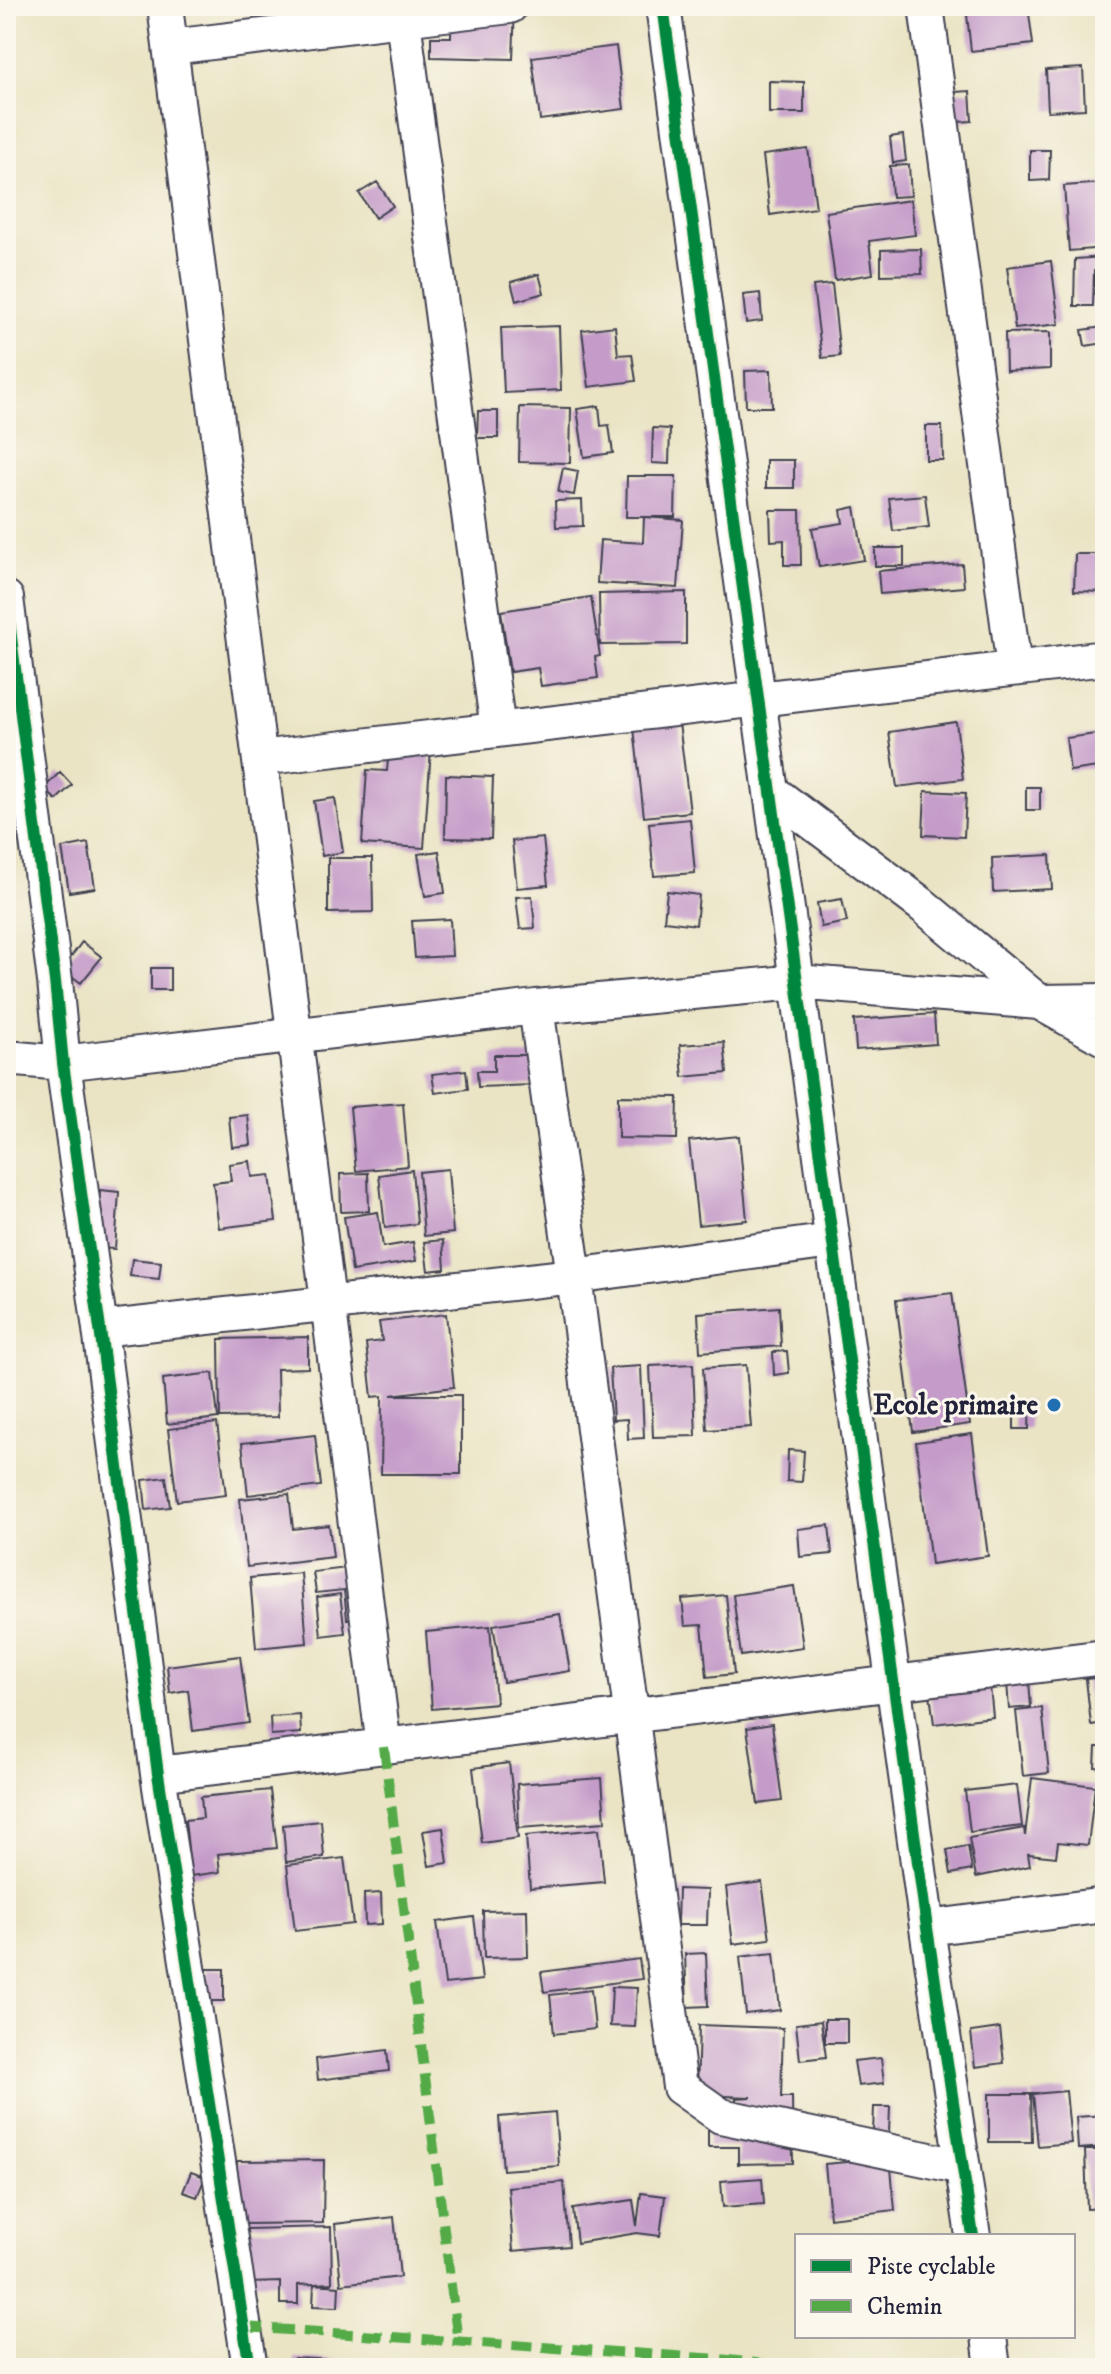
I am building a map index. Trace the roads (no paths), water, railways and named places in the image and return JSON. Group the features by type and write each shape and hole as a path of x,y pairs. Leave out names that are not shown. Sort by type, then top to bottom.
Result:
{"street":[{"path":"165,6 384,1747"},
{"path":"171,47 510,6"},
{"path":"663,6 927,1928 973,2234"},
{"path":"926,6 1014,668"},
{"path":"403,20 498,730"},
{"path":"6,598 63,1063 158,1774 250,2368"},
{"path":"260,758 1105,658"},
{"path":"771,791 921,904 1039,1002 1105,1039"},
{"path":"6,1058 63,1063 536,1007 797,982 1039,1002 1105,1001"},
{"path":"536,1007 633,1716 680,2087 721,2116 963,2167"},
{"path":"100,1329 574,1276 832,1241"},
{"path":"158,1774 1105,1657"},
{"path":"927,1928 1105,1905"},
{"path":"989,2338 993,2368"}],"place":[{"name":"Ecole primaire","path":"1054,1405"}]}
